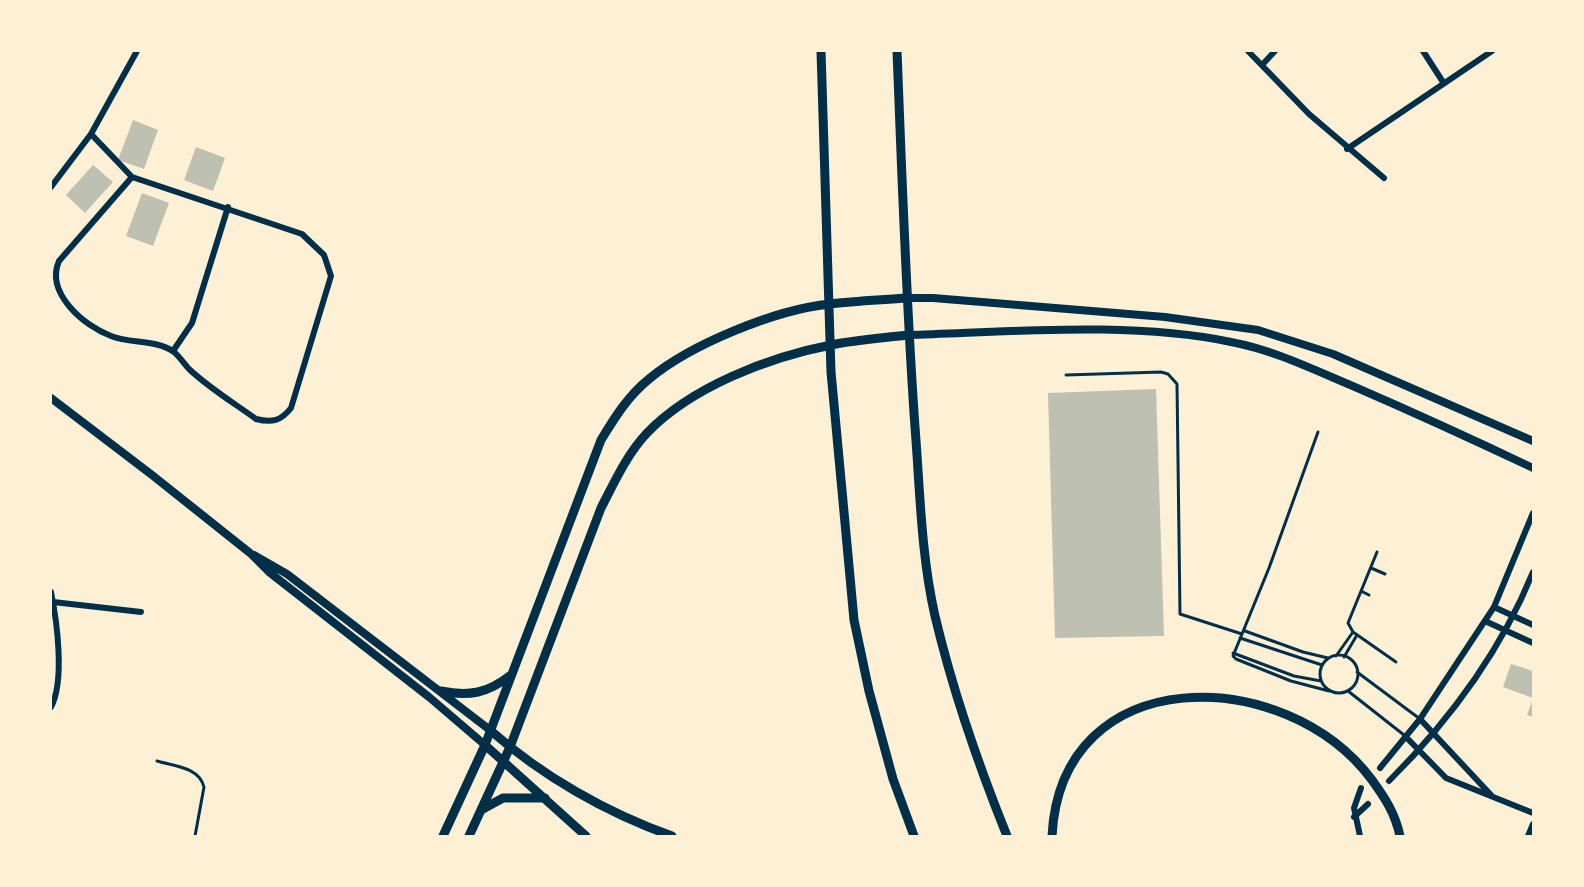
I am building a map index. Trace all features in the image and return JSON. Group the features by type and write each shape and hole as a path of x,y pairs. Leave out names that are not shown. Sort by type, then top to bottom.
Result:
{"main road":[{"path":"821,51 828,304 854,620 869,691 893,779 914,836"},
{"path":"897,51 908,335 924,545 935,615 977,762 1007,836"},
{"path":"443,836 485,745 601,440 621,406 648,379 678,358 733,332 801,309 828,304 907,298"},
{"path":"470,836 510,747 601,508 620,472 652,429 671,410 710,386 754,369 831,345 908,335"},
{"path":"441,691 457,695 482,693 511,675"},
{"path":"1052,836 1053,813 1062,780 1090,741 1128,713 1173,699 1228,697 1275,708 1302,720 1326,735 1363,768 1389,802 1400,836"},
{"path":"490,730 510,747 612,811 672,836"},
{"path":"485,745 585,836"},
{"path":"481,810 502,798 547,799"}],"street":[{"path":"51,187 91,134 137,51"},
{"path":"1248,51 1347,149 1384,178"},
{"path":"1262,65 1275,51"},
{"path":"1423,51 1443,82"},
{"path":"1347,149 1492,51"},
{"path":"91,134 132,177 228,207 302,234 315,244 329,265 332,276 291,408 276,421 256,419 190,369 173,351 102,332 63,299 57,290 55,270 59,261 132,177"},
{"path":"173,351 192,323 228,207"},
{"path":"907,298 933,298 1165,317 1257,330 1333,354 1533,441"},
{"path":"908,335 1149,331 1233,342 1268,351 1311,368 1533,468"},
{"path":"51,398 250,553 269,572 429,697 485,745"},
{"path":"1380,768 1420,719 1494,607 1533,513"},
{"path":"250,553 287,574 490,730"},
{"path":"1389,782 1435,734 1506,631 1533,572"},
{"path":"51,592 58,676 56,698 51,707"},
{"path":"53,602 141,612"},
{"path":"1494,607 1533,625"},
{"path":"1485,621 1533,643"},
{"path":"1420,719 1491,795"},
{"path":"1406,736 1446,778 1533,813"},
{"path":"1359,836 1354,817 1355,799 1361,788"},
{"path":"1354,817 1368,804"},
{"path":"1528,836 1533,824"}],"lane":[{"path":"1066,375 1161,372 1168,374 1177,384 1180,614 1303,652 1330,658"},
{"path":"1233,653 1318,432"},
{"path":"1377,552 1348,617 1348,622 1353,632 1396,662"},
{"path":"1371,568 1385,574"},
{"path":"1360,591 1369,595"},
{"path":"1336,656 1353,632"},
{"path":"1242,634 1322,665"},
{"path":"1344,657 1357,635"},
{"path":"1233,653 1293,676 1321,681 1329,690"},
{"path":"1233,653 1236,659 1291,681 1329,690 1347,691 1406,736"},
{"path":"1321,681 1322,665 1330,658 1344,657 1353,662 1357,672 1420,719"},
{"path":"1347,691 1355,683 1357,672"},
{"path":"157,761 197,773 202,779 204,787 195,836"}],"building":[{"path":"133,120 158,130 144,169 118,160"},
{"path":"196,147 225,158 213,191 184,180"},
{"path":"93,165 113,182 85,213 66,195"},
{"path":"142,193 169,203 153,246 126,236"},
{"path":"1156,389 1164,636 1055,638 1048,393"},
{"path":"1511,664 1533,671 1533,698 1503,687"},
{"path":"1533,699 1533,717 1527,715"}]}
